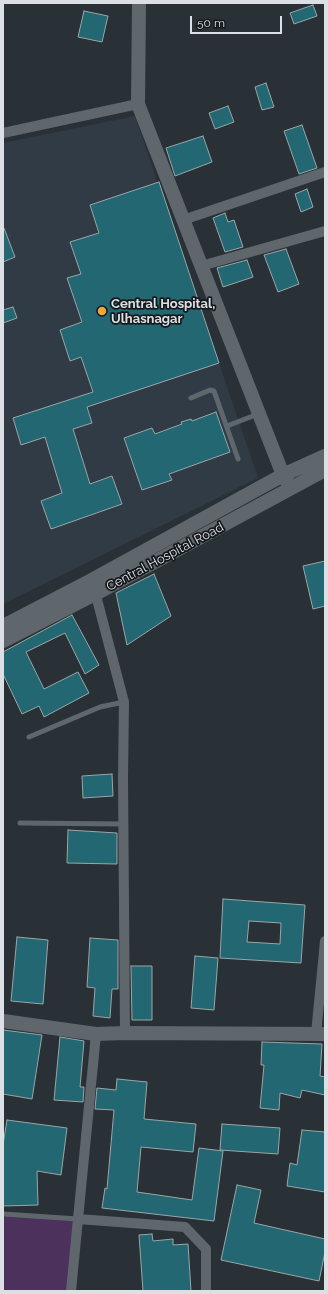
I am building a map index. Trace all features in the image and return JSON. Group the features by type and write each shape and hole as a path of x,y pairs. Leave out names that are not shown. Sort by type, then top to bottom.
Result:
{"street":[{"path":"139,3 138,104 258,414 283,475 291,488"},
{"path":"3,133 138,104"},
{"path":"183,220 325,172"},
{"path":"201,266 325,231"},
{"name":"Central Hospital Road","path":"3,626 90,581 283,475 325,456"},
{"name":"Central Hospital Road","path":"3,641 97,594 325,470"},
{"path":"90,581 97,594 124,702 123,824 125,1033"},
{"path":"3,1021 96,1034 320,1034 325,941"},
{"path":"71,1291 96,1034"},
{"path":"78,1219 185,1227 206,1249 206,1291"}],"lane":[{"path":"191,398 210,390 214,391 238,459"},
{"path":"227,426 258,414"},
{"path":"30,737 100,706 124,702"},
{"path":"20,823 123,824"},
{"path":"3,1214 78,1219"}],"shaded area":[{"name":"Central Hospital, Ulhasnagar","path":"135,116 258,478 3,604 3,143"},
{"path":"3,1217 78,1219 68,1291 3,1291"}],"building":[{"path":"313,5 317,16 294,24 290,13"},
{"path":"84,11 108,16 102,42 78,37"},
{"path":"266,83 274,107 262,110 255,87"},
{"path":"228,106 234,122 215,129 209,113"},
{"path":"302,125 317,168 299,174 284,131"},
{"path":"203,136 212,162 175,176 166,148"},
{"path":"159,182 219,363 87,407 92,423 73,429 90,484 112,476 122,504 51,529 41,501 62,493 45,437 21,445 13,418 93,392 81,357 70,361 60,330 82,322 67,278 81,274 70,242 99,233 90,205"},
{"path":"307,189 313,207 301,212 295,194"},
{"path":"225,213 228,222 234,220 243,247 225,252 213,218"},
{"path":"3,228 15,257 3,262"},
{"path":"286,249 299,284 278,292 264,255"},
{"path":"247,260 253,277 223,287 217,268"},
{"path":"13,307 17,318 3,323 3,310"},
{"path":"216,412 230,452 169,474 172,480 142,490 124,438 152,428 155,434 182,424 181,422 191,419 192,421"},
{"path":"325,561 325,606 313,609 303,566"},
{"path":"154,574 171,616 127,645 116,593"},
{"path":"72,615 99,665 85,674 65,633 26,652 44,689 78,672 89,693 44,717 39,706 22,714 3,674 3,652"},
{"path":"112,774 113,796 83,798 82,776"},
{"path":"68,830 117,833 117,864 67,863"},
{"path":"223,899 305,905 301,963 220,958","holes":["249,921 281,923 280,944 247,942"]},
{"path":"17,937 48,940 43,1004 11,1001"},
{"path":"90,938 118,940 118,989 112,989 110,1018 93,1016 95,988 87,987"},
{"path":"195,956 218,958 214,1010 191,1008"},
{"path":"131,966 152,966 152,1020 132,1020"},
{"path":"3,1030 42,1035 32,1099 3,1094"},
{"path":"60,1037 84,1041 80,1087 84,1087 83,1102 54,1100"},
{"path":"262,1042 322,1044 320,1076 325,1077 325,1095 302,1090 300,1098 280,1093 279,1110 260,1108 264,1065 261,1065"},
{"path":"117,1079 147,1082 144,1119 196,1124 193,1152 141,1147 137,1192 192,1200 199,1148 223,1151 214,1221 102,1208 105,1188 107,1189 114,1110 95,1109 97,1088 116,1090"},
{"path":"7,1120 67,1128 61,1175 37,1171 38,1205 3,1206 3,1145"},
{"path":"222,1124 280,1128 278,1154 220,1150"},
{"path":"302,1130 325,1132 325,1192 287,1186 290,1163 297,1165"},
{"path":"237,1185 261,1190 254,1223 325,1239 325,1252 319,1281 221,1260"},
{"path":"152,1234 153,1241 173,1239 173,1245 188,1244 191,1291 143,1291 139,1235"}],"place":[{"name":"Central Hospital, Ulhasnagar","path":"102,311"}]}
